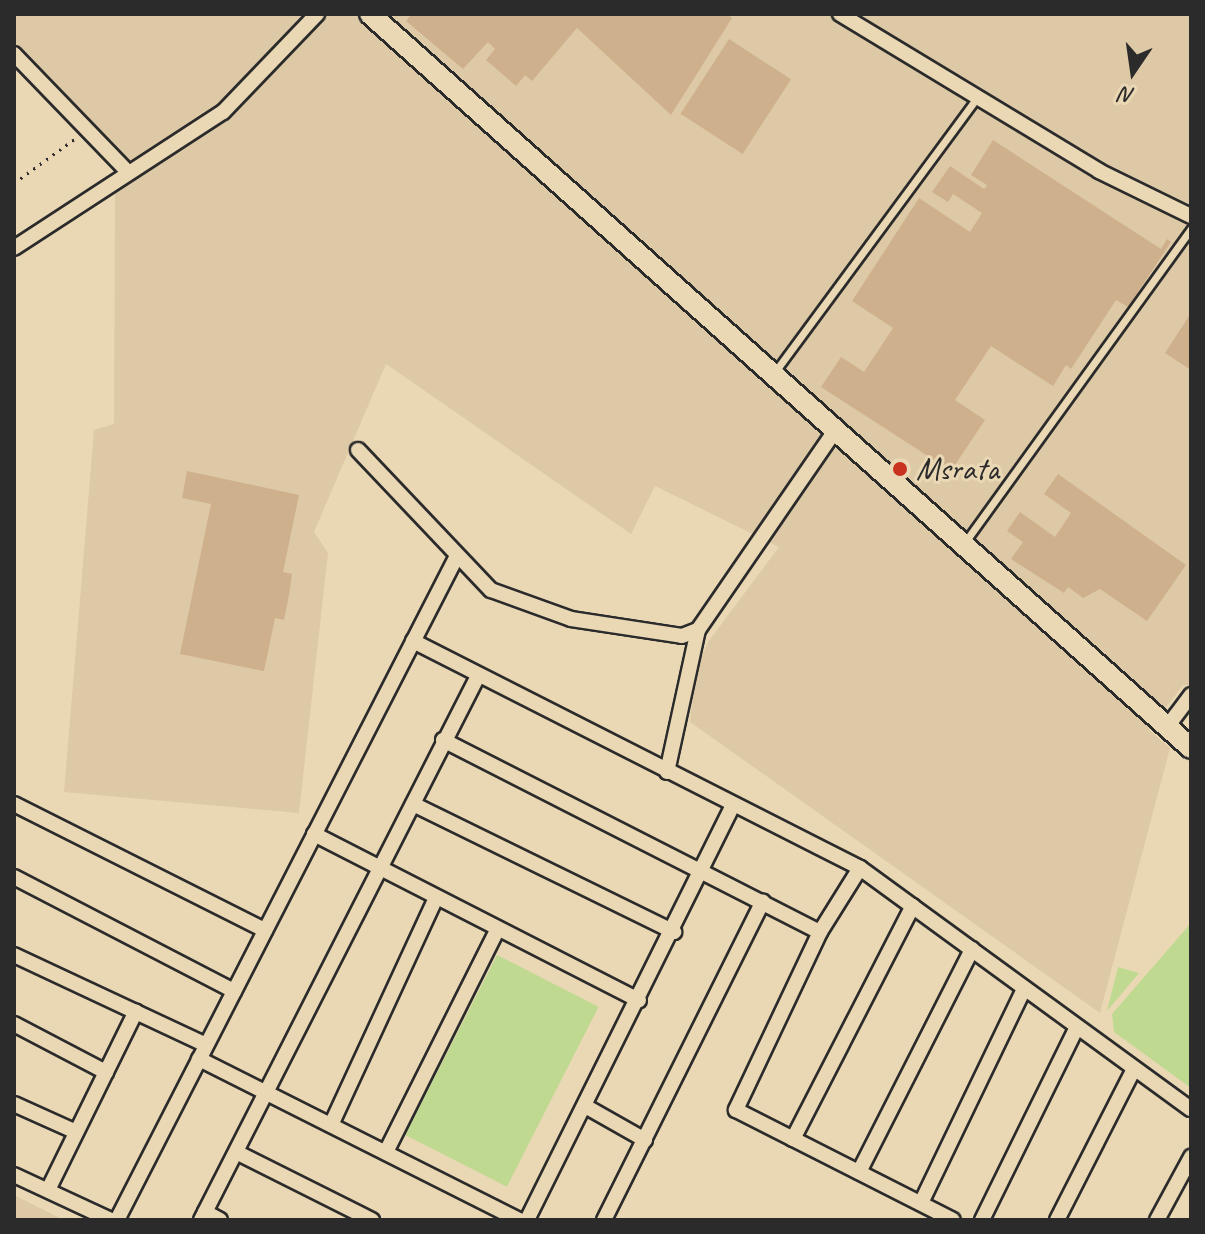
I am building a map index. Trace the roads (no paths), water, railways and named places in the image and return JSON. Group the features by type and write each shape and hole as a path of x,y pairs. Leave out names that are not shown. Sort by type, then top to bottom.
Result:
{"street":[{"path":"14,248 127,171 223,112 317,14"},
{"path":"370,14 1191,748"},
{"path":"840,14 1099,171 1191,216"},
{"path":"14,54 127,171"},
{"path":"667,772 698,630 835,431"},
{"path":"358,450 485,585 518,603 653,634 682,636 698,630"},
{"path":"14,1175 114,1220 457,556"},
{"path":"413,641 860,868 1191,1109"},
{"path":"220,1220 203,1216 238,1153 443,740 478,676"},
{"path":"1167,727 1189,700"},
{"path":"443,740 698,873 763,901 820,932"},
{"path":"14,804 265,930"},
{"path":"413,804 674,932"},
{"path":"527,1220 674,932 698,873 733,805"},
{"path":"314,834 496,932 639,1000"},
{"path":"860,868 820,932 736,1110 953,1220"},
{"path":"14,877 234,991"},
{"path":"331,1125 435,900"},
{"path":"604,1220 763,901"},
{"path":"793,1139 913,906"},
{"path":"386,1152 496,932"},
{"path":"859,1172 972,949"},
{"path":"14,955 206,1045"},
{"path":"921,1203 1024,989"},
{"path":"48,1190 136,1011"},
{"path":"14,1024 106,1072"},
{"path":"982,1220 1077,1027"},
{"path":"199,1059 519,1220"},
{"path":"1057,1220 1134,1069"},
{"path":"14,1104 76,1132"},
{"path":"585,1106 645,1140"},
{"path":"238,1153 372,1220"},
{"path":"1157,1220 1191,1157"}],"lane":[{"path":"773,374 977,98"},
{"path":"963,544 1191,229"}],"place":[{"name":"Msrata","path":"900,469"}]}
